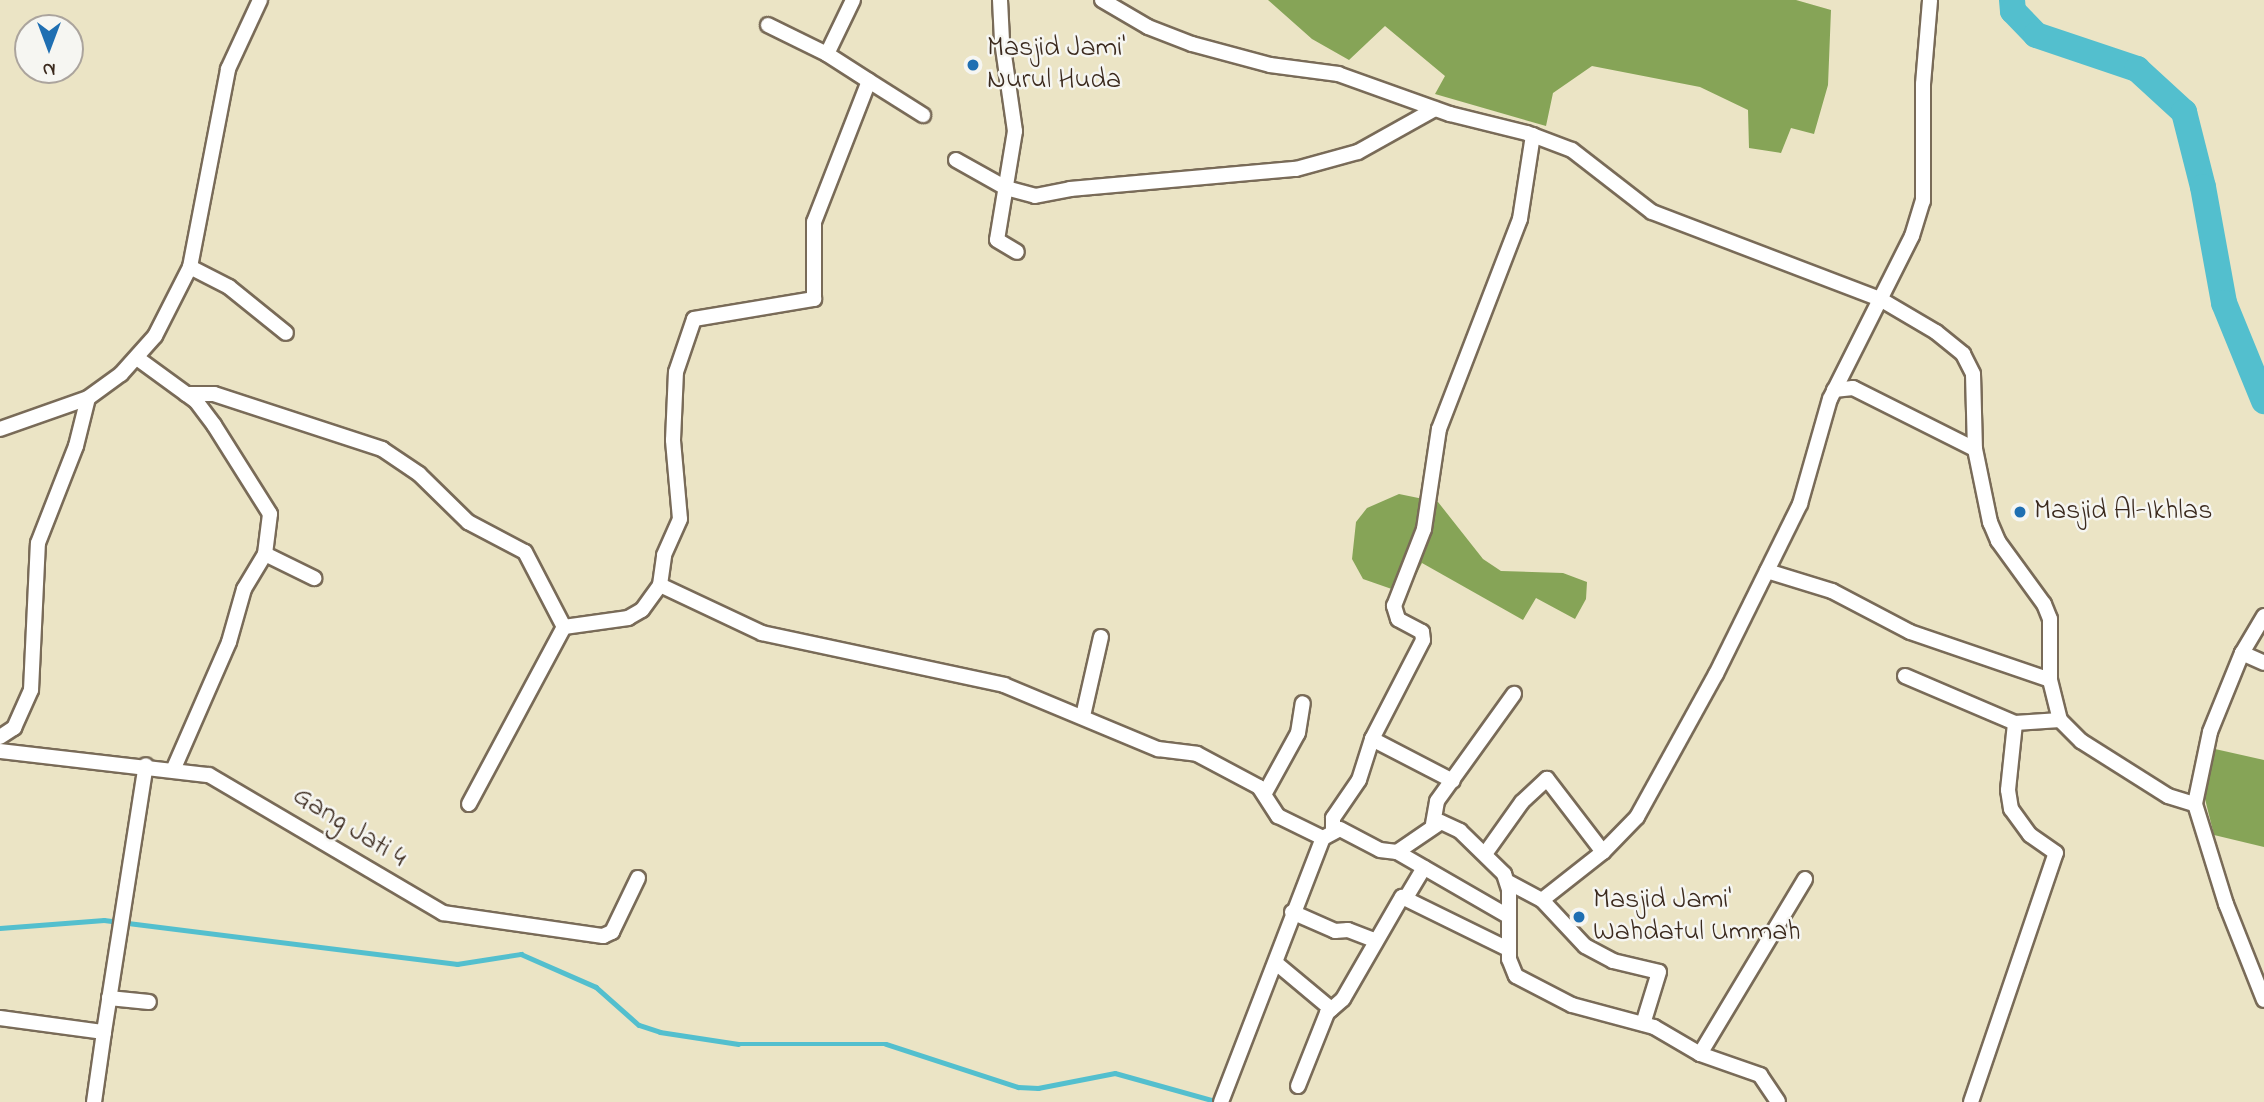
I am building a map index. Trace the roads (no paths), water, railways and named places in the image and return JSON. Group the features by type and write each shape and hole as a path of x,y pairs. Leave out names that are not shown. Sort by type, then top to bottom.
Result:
{"street":[{"path":"0,429 88,398 137,358 172,308 190,267 228,69 260,0"},
{"path":"827,54 853,0"},
{"path":"1000,0 1002,41 1015,131 997,240 1017,252"},
{"path":"1102,0 1148,27 1192,44 1270,65 1338,74 1435,109 1533,135 1572,150 1651,212 1880,299 1963,354 1973,374 1975,449 1998,541 2044,604 2050,619 2050,680 2060,720 2081,741 2168,796 2195,804"},
{"path":"1542,900 1603,852 1637,817 1767,571 1804,494 1833,390 1912,236 1923,201 1923,84 1930,0"},
{"path":"768,25 827,54 923,116"},
{"path":"564,627 628,618 653,598 660,585 664,555 680,519 673,440 676,372 690,324 697,315 728,316 814,299 814,222 869,81"},
{"path":"957,160 1006,188 1035,196 1308,167 1358,152 1435,109"},
{"path":"1221,1102 1276,963 1292,912 1333,818 1359,780 1373,739 1423,640 1422,632 1398,619 1394,606 1423,529 1439,429 1520,219 1533,135"},
{"path":"190,267 229,287 286,333"},
{"path":"137,358 205,411 270,514 265,554 244,589 229,642 174,768"},
{"path":"1833,390 1853,388 1975,449"},
{"path":"186,394 219,395 382,449 419,474 468,523 525,552 564,627"},
{"path":"0,737 15,728 31,690 38,543 76,446 88,398"},
{"path":"265,554 314,578"},
{"path":"1767,571 1832,592 1910,632 2050,680"},
{"path":"660,585 762,633 1004,685 1157,749 1197,754 1265,793 1278,816 1397,852 1508,916"},
{"path":"2264,617 2242,653 2210,732 2195,804 2226,904 2264,1000"},
{"path":"470,804 564,627"},
{"path":"1083,716 1101,637"},
{"path":"2242,653 2264,663"},
{"path":"1905,676 2015,723 2060,720"},
{"path":"1433,824 1437,801 1514,694"},
{"path":"1265,793 1298,733 1303,703"},
{"path":"1971,1102 2056,853 2030,835 2011,809 2008,790 2015,723"},
{"path":"1373,739 1453,781"},
{"name":"Gang Jati 4","path":"0,751 174,768 208,775 260,801 443,913 603,936 612,932 638,878"},
{"path":"94,1102 146,765"},
{"path":"1485,854 1521,802 1547,779 1603,852"},
{"path":"1397,852 1433,824 1451,825 1485,854 1508,882 1542,900 1585,946 1614,961 1660,972 1643,1024"},
{"path":"1298,1086 1331,1009 1343,999 1402,897 1407,896 1424,868"},
{"path":"1700,1054 1805,879"},
{"path":"1508,882 1508,949 1511,969 1523,980 1601,1017 1643,1024 1700,1054 1760,1075 1778,1102"},
{"path":"1407,896 1508,949"},
{"path":"1292,912 1335,931 1348,929 1376,941"},
{"path":"1276,963 1331,1009"},
{"path":"109,999 149,1002"},
{"path":"0,1018 104,1032"}],"waterway":[{"path":"2012,0 2013,11 2036,35 2137,69 2184,112 2203,187 2224,303 2264,401"},
{"path":"0,928 104,920 457,964 521,954 596,987 639,1025 660,1032 738,1044 886,1044 1018,1087 1038,1088 1115,1073 1219,1102"}],"place":[{"name":"Masjid Jami' Nurul Huda","path":"973,65"},
{"name":"Masjid Al-Ikhlas","path":"2020,512"},
{"name":"Masjid Jami' Wahdatul Ummah","path":"1579,917"}]}
